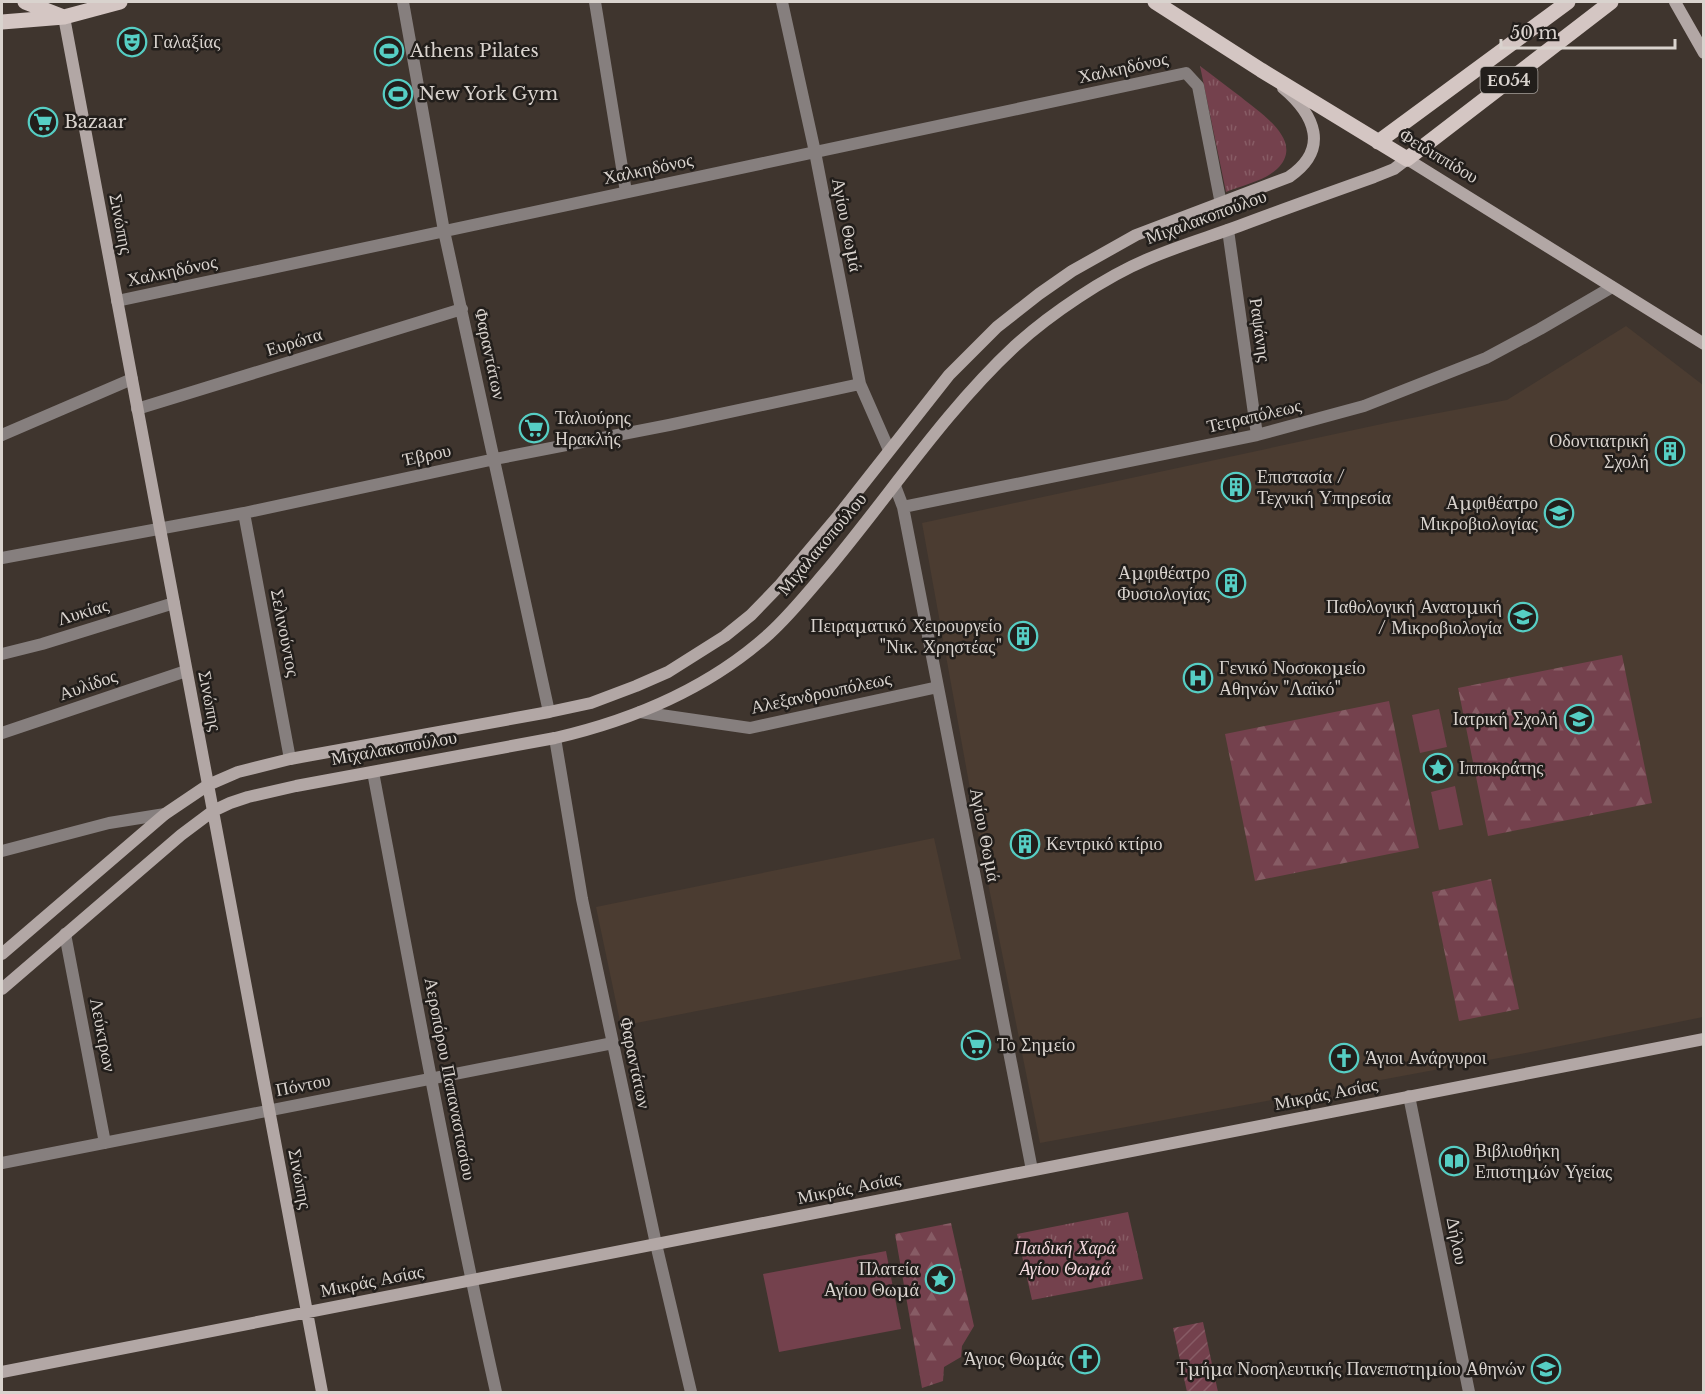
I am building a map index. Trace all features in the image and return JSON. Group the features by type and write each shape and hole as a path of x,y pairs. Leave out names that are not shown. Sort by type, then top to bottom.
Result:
{"main road":[{"path":"25,2 64,17"},
{"path":"2,22 64,17 120,2"},
{"name":"Φειδιππίδου","path":"1155,2 1407,159"},
{"name":"ΕΟ54","path":"1378,142 1568,2"},
{"name":"Μιχαλακοπούλου","path":"1407,159 1611,2"}],"street":[{"name":"Φαραντάτων","path":"403,2 444,231 549,712"},
{"path":"595,2 626,192"},
{"name":"Αγίου Θωμά","path":"782,2 815,152 860,384 889,450"},
{"path":"1675,2 1704,53"},
{"name":"Σινώπης","path":"64,17 322,1392"},
{"name":"Μιχαλακοπούλου","path":"2,954 165,814 208,785 238,772 290,759 591,703 668,672 725,636 751,615 779,586 838,516 949,375 997,327 1072,271 1137,235 1289,177 1302,169 1310,156 1315,140 1313,126 1306,111 1262,70"},
{"name":"Χαλκηδόνος","path":"117,301 1186,73 1197,86 1221,204"},
{"name":"Μιχαλακοπούλου","path":"2,989 181,835 213,811 248,797 597,729 666,702 725,668 770,633 799,604 859,533 967,395 1016,345 1051,318 1085,294 1147,259 1374,177 1394,169 1407,159"},
{"name":"Φειδιππίδου","path":"1407,159 1704,344"},
{"name":"Ραψάνης","path":"1228,230 1257,435"},
{"name":"Τετραπόλεως","path":"903,507 1257,435 1364,406 1486,358 1612,287"},
{"name":"Ευρώτα","path":"137,409 462,309"},
{"path":"2,435 132,379"},
{"name":"Έβρου","path":"2,558 244,513 495,459 669,426 860,384"},
{"path":"895,486 903,507"},
{"name":"Αγίου Θωμά","path":"903,507 1032,1170"},
{"name":"Σελινούντος","path":"244,513 290,759"},
{"name":"Λυκίας","path":"2,654 174,603"},
{"name":"Αυλίδος","path":"2,733 186,671"},
{"name":"Αλεξανδρουπόλεως","path":"640,712 750,728 938,687"},
{"name":"Φαραντάτων","path":"555,738 582,899 656,1244 691,1392"},
{"name":"Αεροπόρου Παπαναστασίου","path":"373,772 431,1079 496,1392"},
{"path":"2,851 109,823 165,814"},
{"name":"Λεύκτρων","path":"66,934 105,1143"},
{"name":"Μικράς Ασίας","path":"2,1372 1704,1039"},
{"name":"Πόντου","path":"2,1163 612,1043"},
{"name":"Δήλου","path":"1409,1096 1470,1392"}],"shaded area":[{"name":"Γενικό Νοσοκομείο Αθηνών \"Λαϊκό\"","path":"1626,326 1703,385 1703,1017 1526,1053 1040,1143 978,833 922,523 1391,422 1507,400"},
{"path":"934,838 961,959 621,1026 596,907"}],"green space":[{"path":"1200,66 1259,111 1277,128 1286,148 1285,159 1272,173 1260,180 1226,192"},
{"path":"1622,655 1652,803 1488,836 1458,688"},
{"path":"1389,701 1419,848 1255,881 1225,734"},
{"path":"1439,709 1447,747 1420,753 1412,715"},
{"path":"1446,756 1450,776 1430,781 1426,761"},
{"path":"1455,786 1463,825 1439,830 1431,792"},
{"path":"1491,879 1519,1009 1459,1021 1432,892"},
{"name":"Παιδική Χαρά Αγίου Θωμά","path":"1128,1212 1143,1279 1032,1300 1017,1234"},
{"path":"951,1223 974,1326 962,1346 961,1357 944,1367 943,1381 922,1388 895,1234"},
{"path":"886,1251 901,1329 779,1352 763,1274"},
{"path":"1203,1322 1218,1392 1187,1392 1173,1328"}],"place":[{"name":"Γαλαξίας","path":"132,42"},
{"name":"Athens Pilates","path":"389,51"},
{"name":"New York Gym","path":"398,94"},
{"name":"Bazaar","path":"43,122"},
{"name":"Ταλιούρης Ηρακλής","path":"534,428"},
{"name":"Οδοντιατρική Σχολή","path":"1670,451"},
{"name":"Επιστασία / Τεχνική Υπηρεσία","path":"1236,487"},
{"name":"Αμφιθέατρο Μικροβιολογίας","path":"1559,513"},
{"name":"Αμφιθέατρο Φυσιολογίας","path":"1231,583"},
{"name":"Παθολογική Ανατομική / Μικροβιολογία","path":"1523,617"},
{"name":"Πειραματικό Χειρουργείο \"Νικ. Χρηστέας\"","path":"1023,636"},
{"name":"Γενικό Νοσοκομείο Αθηνών \"Λαϊκό\"","path":"1198,678"},
{"name":"Ιατρική Σχολή","path":"1579,719"},
{"name":"Ιπποκράτης","path":"1438,768"},
{"name":"Κεντρικό κτίριο","path":"1025,844"},
{"name":"Το Σημείο","path":"976,1045"},
{"name":"Άγιοι Ανάργυροι","path":"1344,1058"},
{"name":"Βιβλιοθήκη Επιστημών Υγείας","path":"1454,1161"},
{"name":"Πλατεία Αγίου Θωμά","path":"940,1279"},
{"name":"Άγιος Θωμάς","path":"1085,1359"},
{"name":"Τμήμα Νοσηλευτικής Πανεπιστημίου Αθηνών","path":"1546,1369"}]}
